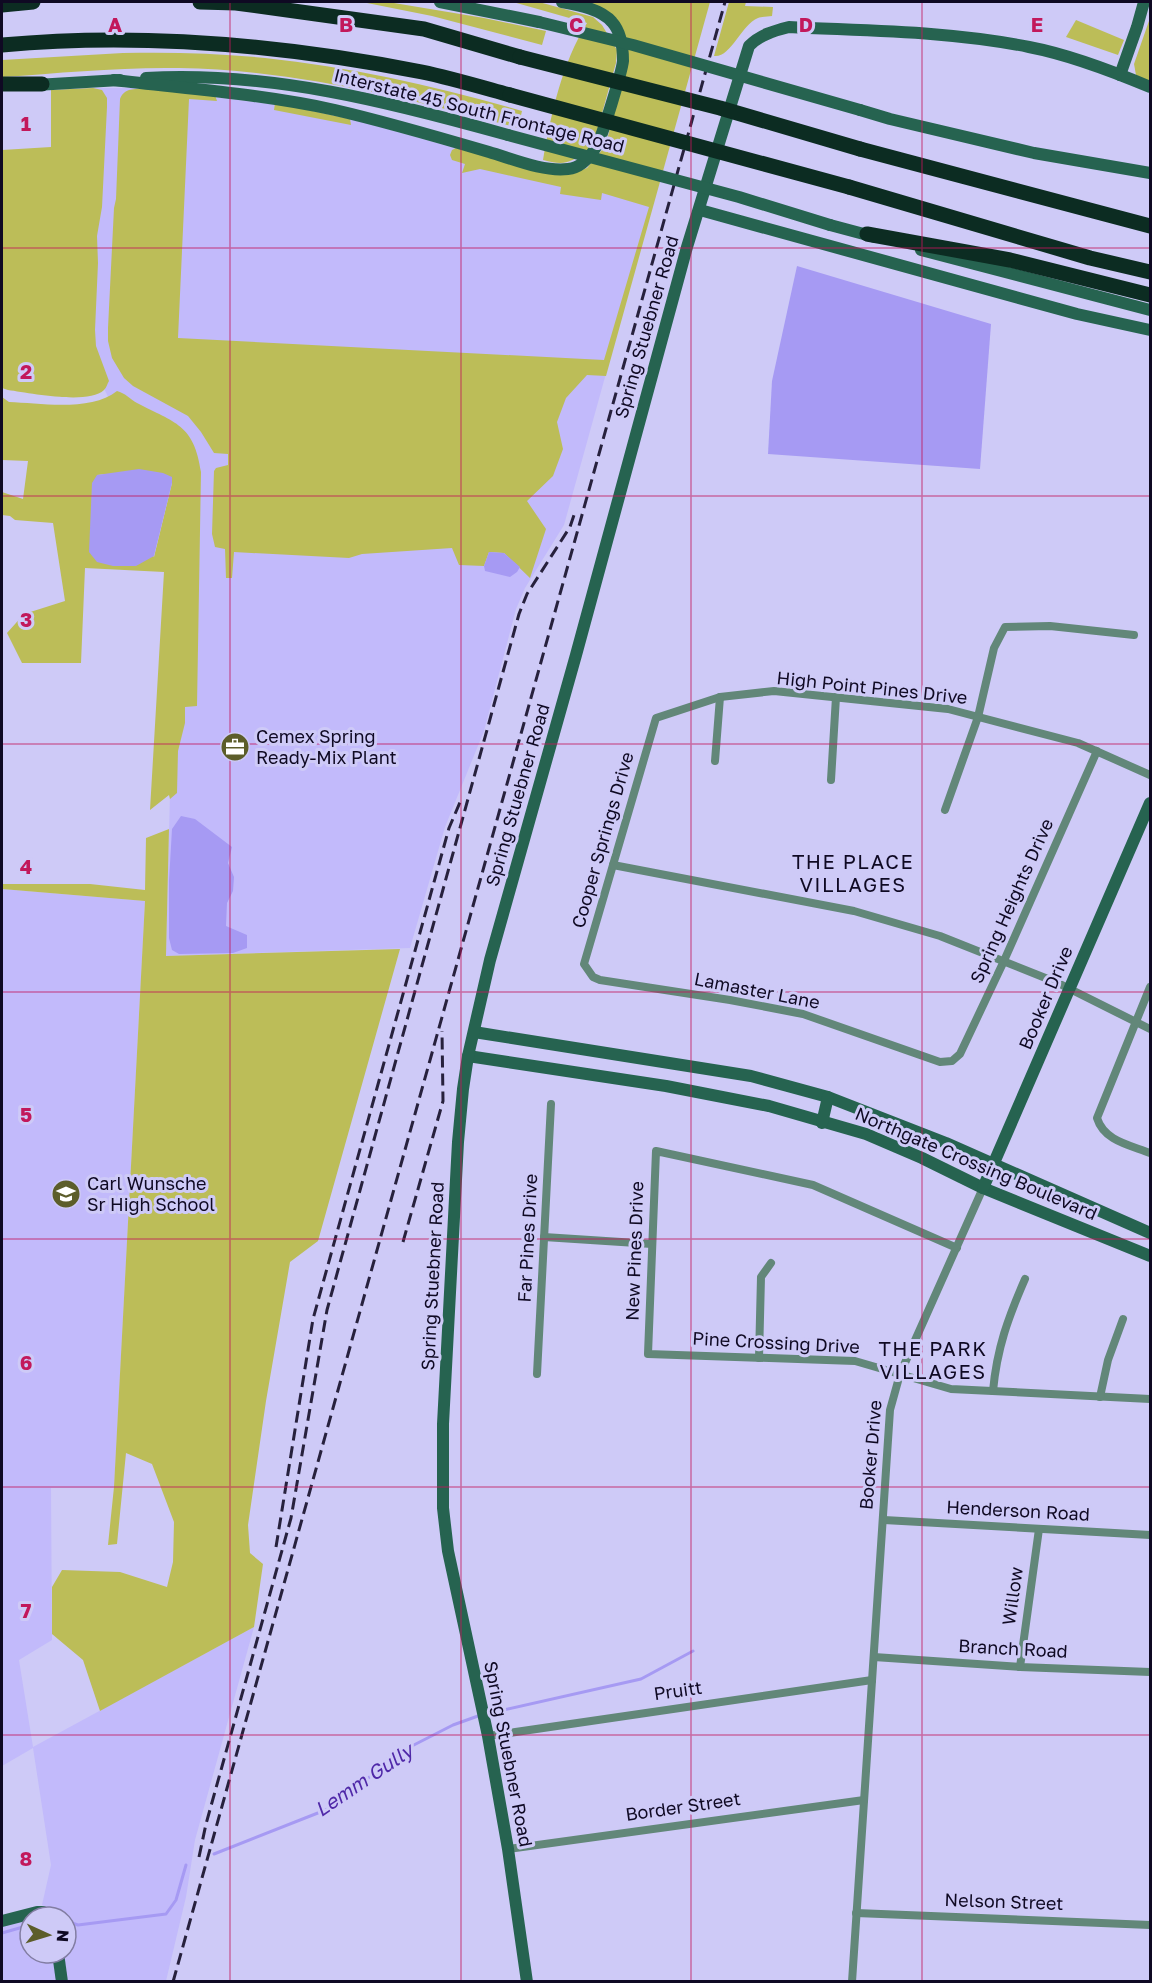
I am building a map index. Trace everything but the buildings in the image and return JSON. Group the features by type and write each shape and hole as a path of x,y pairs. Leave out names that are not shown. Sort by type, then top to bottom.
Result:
{"highway":[{"path":"2,5 33,2"},
{"path":"200,2 269,7 424,28 520,57 720,108 860,149 1150,226"},
{"path":"2,45 38,42 190,41 250,47 423,72 849,187 1079,255 1150,272"},
{"path":"2,86 42,84"},
{"path":"867,234 1010,260 1150,295"}],"main road":[{"path":"440,2 539,22 633,45 890,119 1034,153 1150,173"},
{"path":"114,80 225,92 302,104 357,116 537,165 554,169 571,169 587,159 597,146 622,64 623,49 618,32 602,14 562,2"},
{"path":"1120,75 1144,2"},
{"name":"Spring Stuebner Road","path":"527,1982 508,1849 488,1736 448,1551 441,1487 458,1142 468,1056 493,949 567,689 687,247 748,46 769,32 789,27 947,34 1030,47 1120,75 1150,87"},
{"name":"Interstate 45 South Frontage Road","path":"42,84 181,76 265,81 338,92 438,115 739,197 932,253 1150,310"},
{"path":"700,210 1077,314 1150,330"},
{"name":"Booker Drive","path":"983,1188 1150,803"},
{"name":"Northgate Crossing Boulevard","path":"474,1032 663,1064 751,1076 828,1097 946,1143 1150,1233"},
{"name":"Northgate Crossing Boulevard","path":"468,1056 660,1085 769,1106 866,1134 983,1188 1150,1256"},
{"path":"660,1085 663,1064"},
{"path":"822,1123 828,1097"},
{"path":"2,1921 18,1916"},
{"path":"60,1965 62,1982"}],"street":[{"path":"945,810 978,717 994,648 1005,627 1050,627 1134,635"},
{"name":"High Point Pines Drive","path":"656,718 720,697 774,692 948,709 1078,743 1150,775"},
{"path":"715,761 720,697"},
{"path":"831,780 836,697"},
{"name":"Cooper Springs Drive","path":"588,972 584,964 656,718"},
{"name":"Spring Heights Drive","path":"952,1061 960,1054 1004,963 1097,751"},
{"path":"613,865 854,911 940,936 1070,989 1150,1029"},
{"name":"Lamaster Lane","path":"588,972 600,980 803,1014 940,1062 952,1061"},
{"path":"1150,987 1097,1118 1100,1130 1110,1137 1150,1153"},
{"name":"Far Pines Drive","path":"537,1374 551,1104"},
{"name":"New Pines Drive","path":"648,1354 656,1150 813,1185 957,1248"},
{"name":"Booker Drive","path":"852,1982 890,1410 900,1374 983,1188"},
{"path":"544,1237 652,1245"},
{"path":"759,1358 761,1277 771,1263"},
{"path":"993,1391 995,1363 1007,1321 1025,1279"},
{"path":"1100,1397 1108,1360 1123,1319"},
{"name":"Pine Crossing Drive","path":"648,1354 855,1361 951,1389 1150,1399"},
{"name":"Henderson Road","path":"884,1520 1150,1535"},
{"name":"Willow","path":"1020,1667 1040,1529"},
{"name":"Branch Road","path":"874,1657 1020,1667 1150,1672"},
{"name":"Pruitt","path":"488,1736 872,1680"},
{"name":"Border Street","path":"508,1849 864,1800"},
{"name":"Nelson Street","path":"856,1913 1150,1925"}],"shaded area":[{"path":"362,2 388,2 546,31 542,45 432,16"},
{"path":"513,2 539,2 593,17 602,25 617,50 616,63 593,144 584,153 569,161 556,163 543,160 564,72 587,23"},
{"path":"577,2 710,2 606,376 587,375 566,398 557,422 563,449 553,476 527,501 546,529 530,578 504,553 489,552 484,566 459,565 452,548 362,554 349,558 234,552 232,578 226,578 225,549 215,547 212,534 214,471 216,468 228,465 228,454 214,453 188,416 133,386 124,378 112,358 108,341 120,99 124,92 136,89 158,89 215,95 217,101 189,99 178,338 604,360 649,207 602,193 601,200 560,194 561,187 480,169 462,173 465,164 452,160 450,155 456,148 573,173 587,168 602,150 608,136 626,66 621,31"},
{"path":"729,2 746,2 745,6 773,7 772,16 760,17 752,22 726,52 714,56"},
{"path":"1150,18 1150,83 1136,75 1134,64"},
{"path":"1076,20 1124,40 1118,55 1066,37"},
{"path":"123,53 212,54 298,62 395,79 522,111 518,128 393,96 308,80 222,70 135,68 2,77 2,60"},
{"path":"93,88 102,90 107,98 102,207 97,236 95,330 96,346 109,381 104,390 85,397 58,397 8,390 2,388 2,150 51,147 51,90"},
{"path":"141,88 320,110 653,204 564,525 525,588 516,609 484,731 445,827 410,948 166,956 170,794 187,455 115,411 89,358 51,150 51,90"},
{"path":"275,103 350,119 351,125 274,110"},
{"path":"797,266 991,324 980,469 768,454 772,381"},
{"path":"117,391 120,392 181,427 193,444 201,472 197,706 185,707 185,723 178,751 177,793 170,799 169,795 150,810 164,572 85,568 81,663 22,663 7,633 24,614 65,601 53,523 15,520 10,516 2,515 2,492 23,499 28,461 2,460 2,397 9,402 65,405 94,402","holes":["97,475 172,477 172,483 154,557"]},
{"path":"139,469 172,477 154,556 136,566 113,566 97,562 89,552 92,483 97,475"},
{"path":"489,552 504,553 520,567 510,577 485,571 484,566"},
{"path":"181,816 195,819 232,847 228,863 234,877 233,891 227,903 226,926 247,935 247,948 233,953 179,954 172,950 169,938 169,881 172,829"},
{"path":"169,829 166,956 400,949 318,1241 290,1262 248,1525 250,1553 263,1564 254,1627 100,1711 83,1660 52,1634 52,1587 62,1570 120,1572 167,1587 173,1562 174,1522 152,1464 126,1453 117,1544 108,1545 114,1487 145,901 2,889 2,884 90,884 145,890 146,838"},
{"path":"2,889 145,901 114,1488 51,1488 52,1640 19,1660 33,1747 254,1627 195,1840 186,1897 166,1981 66,1981 64,1965 78,1965 78,1905 42,1905 51,1865 33,1748 2,1766"},
{"path":"18,1921 18,1965 56,1965 58,1981 2,1982 2,1925"}],"waterway":[{"name":"Lemm Gully","path":"490,1713 641,1679 693,1651"},
{"name":"Lemm Gully","path":"214,1854 328,1809 406,1749 453,1725 478,1716"},
{"name":"Lemm Gully","path":"78,1925 166,1914 176,1900 186,1865"},
{"name":"Lemm Gully","path":"2,1933 18,1928"}],"railway":[{"path":"173,1982 725,2"},
{"path":"199,1857 206,1824 291,1518 327,1310 519,614 527,594 570,527 574,515"},
{"path":"276,1547 313,1319 449,828 461,800"},
{"path":"403,1242 443,1101 442,1031"}],"place":[{"name":"Cemex Spring Ready-Mix Plant","path":"235,747"},
{"name":"Carl Wunsche Sr High School","path":"66,1194"}],"district":[{"name":"THE PLACE VILLAGES","path":"853,874"},
{"name":"THE PARK VILLAGES","path":"933,1360"}]}
